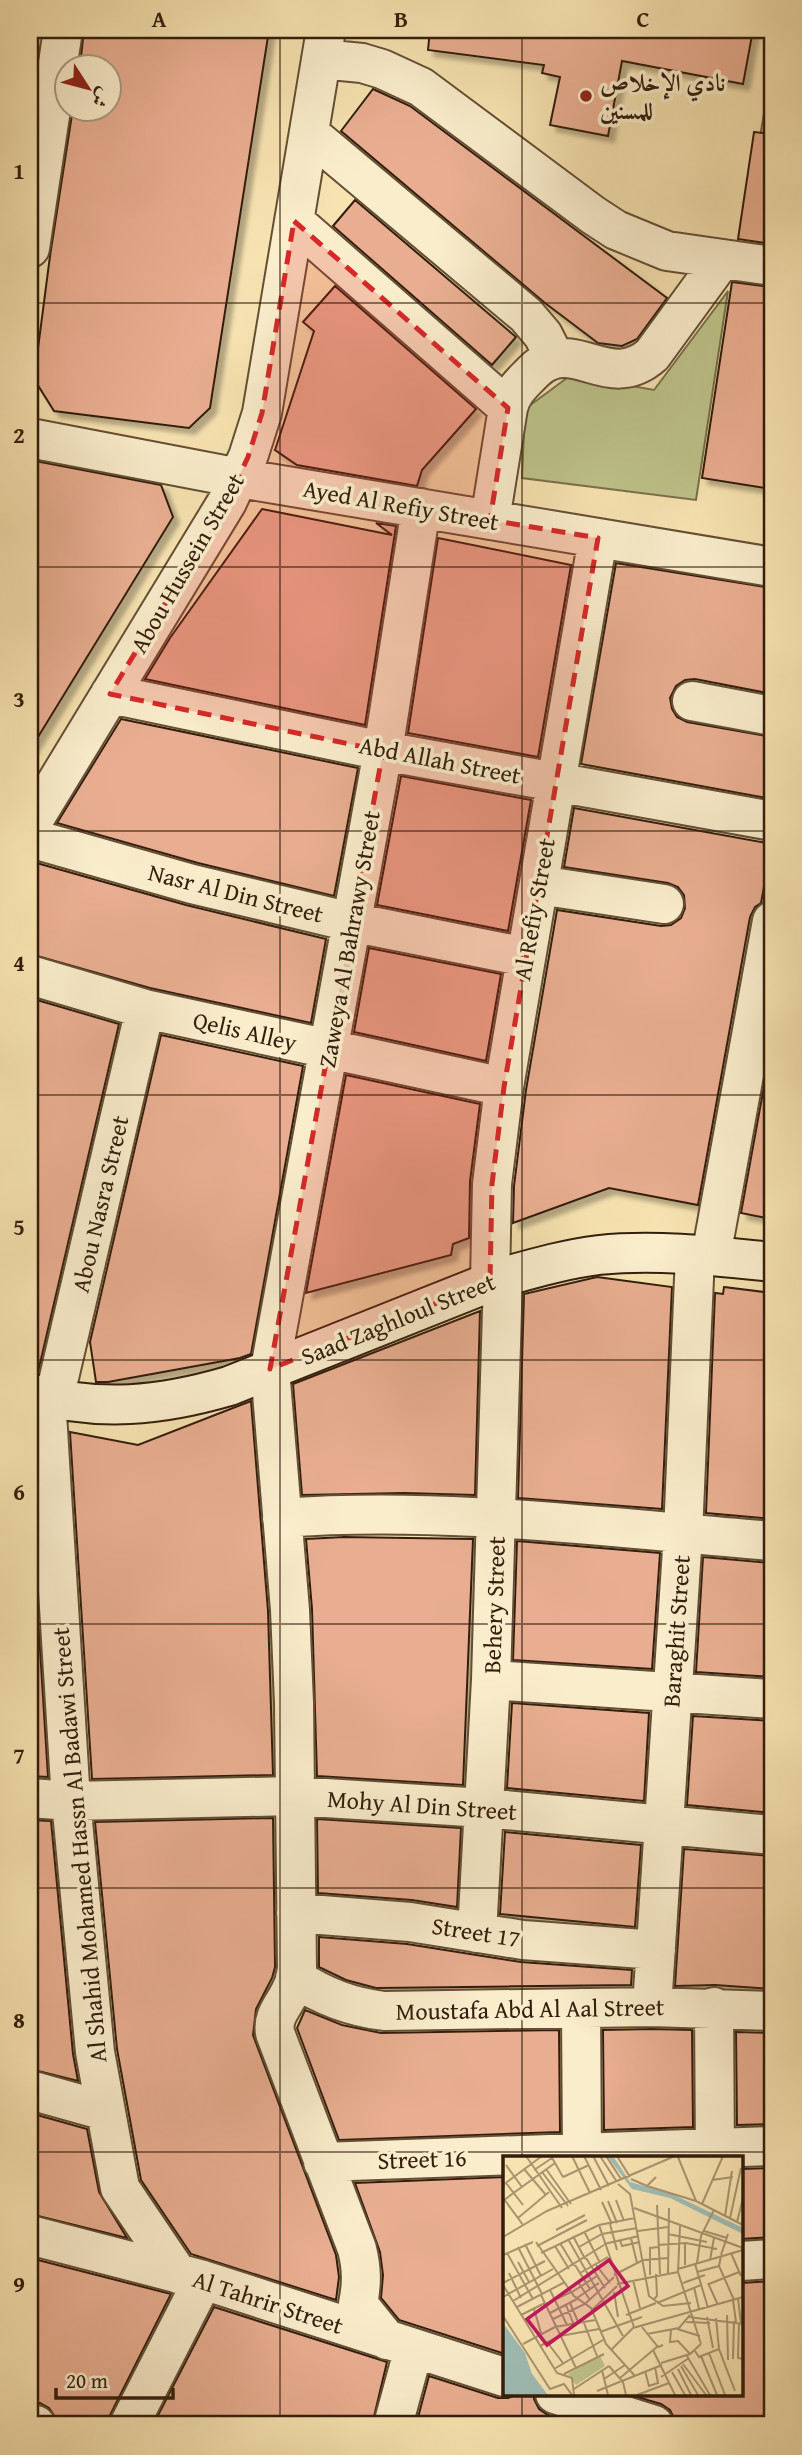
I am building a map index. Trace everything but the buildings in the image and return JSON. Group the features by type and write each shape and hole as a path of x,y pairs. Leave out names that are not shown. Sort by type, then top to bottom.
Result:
{"street":[{"name":"Abou Hussein Street","path":"30,826 239,478 262,413 323,45"},
{"path":"323,45 421,87 616,230 667,251 772,266"},
{"path":"30,248 50,54"},
{"path":"309,134 527,315 543,335 555,359"},
{"path":"294,221 508,408"},
{"path":"490,520 508,408 514,391 520,384 541,365 555,359 624,369 644,362 652,355 722,259"},
{"name":"Ayed Al Refiy Street","path":"30,438 239,478 772,567"},
{"name":"Zaweya Al Bahrawy Street","path":"295,1978 294,1703 290,1610 270,1370 383,751 421,508"},
{"name":"Al Refiy Street","path":"497,1280 492,1184 504,1087 598,538"},
{"name":"Abd Allah Street","path":"110,694 383,751 772,821"},
{"path":"692,701 772,716"},
{"name":"Nasr Al Din Street","path":"30,838 192,884 352,922 526,957"},
{"path":"539,884 664,904"},
{"name":"Baraghit Street","path":"652,2007 703,1255 765,1004 772,921"},
{"name":"Qelis Alley","path":"30,975 145,1009 504,1087"},
{"name":"Abou Nasra Street","path":"43,1396 145,1009"},
{"name":"Saad Zaghloul Street","path":"43,1396 98,1405 142,1405 186,1398 229,1386 497,1280 550,1264 598,1255 647,1252 772,1262"},
{"name":"Behery Street","path":"477,1933 491,1680 496,1519 497,1280"},
{"name":"Al Shahid Mohamed Hassn Al Badawi Street","path":"43,1396 45,1640 71,1801 89,1993 104,2111 120,2188 190,2277"},
{"path":"282,1518 389,1514 496,1519 772,1541"},
{"path":"491,1680 772,1699"},
{"name":"Mohy Al Din Street","path":"30,1798 71,1801 294,1796 484,1808 772,1835"},
{"name":"Street 17","path":"296,1913 410,1922 523,1940 656,1950"},
{"path":"295,1978 292,1990 275,2017 275,2033 361,2267 362,2286 358,2304 400,2344 393,2425"},
{"name":"Moustafa Abd Al Aal Street","path":"295,1978 315,1992 337,2001 384,2011 652,2007 772,2011"},
{"path":"714,2007 715,2153"},
{"path":"581,2008 582,2154"},
{"path":"30,2090 104,2111"},
{"name":"Street 16","path":"517,2156 715,2153 772,2146"},
{"name":"Street 16","path":"323,2162 503,2156"},
{"name":"Al Tahrir Street","path":"30,2235 190,2277 503,2377"},
{"path":"742,2260 772,2259"},
{"path":"130,2425 190,2277"},
{"path":"561,2396 654,2425"},
{"path":"30,2424 36,2425"}],"highlighted area":[{"path":"294,221 508,408 490,520 598,538 504,1087 492,1184 490,1282 270,1369 383,751 110,694 227,502 248,457 262,413"}],"green space":[{"path":"772,66 772,181 753,178"},
{"path":"728,291 696,500 522,478 525,409 571,375 654,390"}],"place":[{"name":"نادي الإخلاص للمسنين","path":"586,96"}]}
